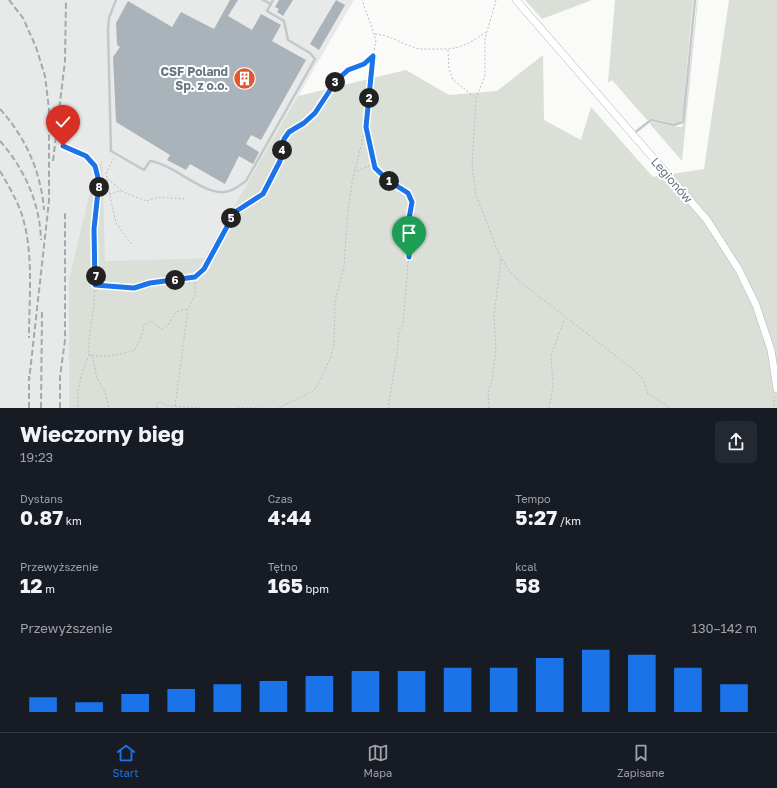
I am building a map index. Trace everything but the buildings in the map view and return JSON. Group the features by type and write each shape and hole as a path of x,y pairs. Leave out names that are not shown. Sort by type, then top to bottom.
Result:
{"street":[{"name":"Legionów","path":"516,0 707,220 739,270 756,305 771,350 776,391"}],"lane":[{"path":"116,0 109,18 108,29 111,151 144,170 150,161 160,162 209,189 223,192 236,188 246,180 315,59 310,52 288,40 284,21 267,11 273,0"},
{"path":"263,0 271,4"},
{"path":"633,134 651,120 674,125 683,122 695,0"}],"path":[{"path":"279,408 315,390 331,357 335,331 335,301 344,267 348,210 366,127 375,34 362,0"},
{"path":"496,0 487,31 484,49 485,76 476,98 472,166 476,195 501,258 507,268 519,281 634,370 643,379 648,394 671,408"},
{"path":"375,34 392,38 422,49 448,50 460,48 487,31"},
{"path":"448,50 449,69 452,80 476,98"},
{"path":"95,285 134,288 150,283 195,277 204,269 235,212 263,194 280,161 284,139 289,132 304,123 315,113 336,81 348,70 364,64 373,56"},
{"path":"366,127 375,168"},
{"path":"63,146 86,156 95,166 99,182 94,229 95,285 89,355 81,376 78,392 78,408"},
{"path":"116,155 106,173 110,196 116,224 132,245"},
{"path":"356,172 369,166 375,168 389,181 408,193 412,202 407,230 410,240 403,323 399,331 397,354 388,408"},
{"path":"107,178 121,191 146,201 159,198 184,199"},
{"path":"110,196 115,192 121,191"},
{"path":"489,408 488,394 492,380 496,349 494,316 501,258"},
{"path":"175,406 188,309 195,295 195,277"},
{"path":"89,355 104,358 112,354 135,350 143,332 143,326 150,321 162,329 168,325 176,312 188,309"},
{"path":"549,408 553,386 551,355 565,317"},
{"path":"92,356 97,378 104,390 109,408"},
{"path":"774,408 776,391"},
{"path":"157,408 158,403 163,402 166,406 203,408"},
{"path":"238,408 261,408"}],"shaded area":[{"path":"0,0 354,0 204,258 104,261 101,157 69,279 69,408 0,408"},
{"path":"525,0 592,0 542,19"},
{"path":"615,0 693,0 682,119 679,123 671,123 655,119 647,120 612,80 608,83"},
{"path":"697,0 682,161 650,124 651,122 682,127 684,123"},
{"path":"729,0 777,0 777,408 69,408 69,279 91,188 102,156 105,261 204,258 298,96 406,70 449,95 497,91 543,55 544,120 581,140 591,107 653,177 704,169"}],"railway":[{"path":"9,0 23,18 36,47 45,76 49,109 49,201 29,381"},
{"path":"53,161 65,61 66,0"},
{"path":"0,109 25,144 31,156 40,182 44,210"},
{"path":"0,141 9,151 29,187 38,213 41,240"},
{"path":"0,171 18,204 26,230 30,276 29,338"},
{"path":"60,408 60,377 65,340 65,213"},
{"path":"41,408 42,310"},
{"path":"29,376 29,408"}],"place":[{"name":"CSF Poland Sp. z o.o.","path":"244,78"}],"route":[{"path":"63,146 76,150 86,156 95,166 99,182 94,229 96,255 95,285 134,288 150,283 195,277 204,269 235,212 263,194 280,161 284,139 289,132 304,123 315,113 336,81 348,70 364,64 373,56 366,127 375,168 389,181 408,193 412,202 407,230 410,240 408,251 409,257"}]}
